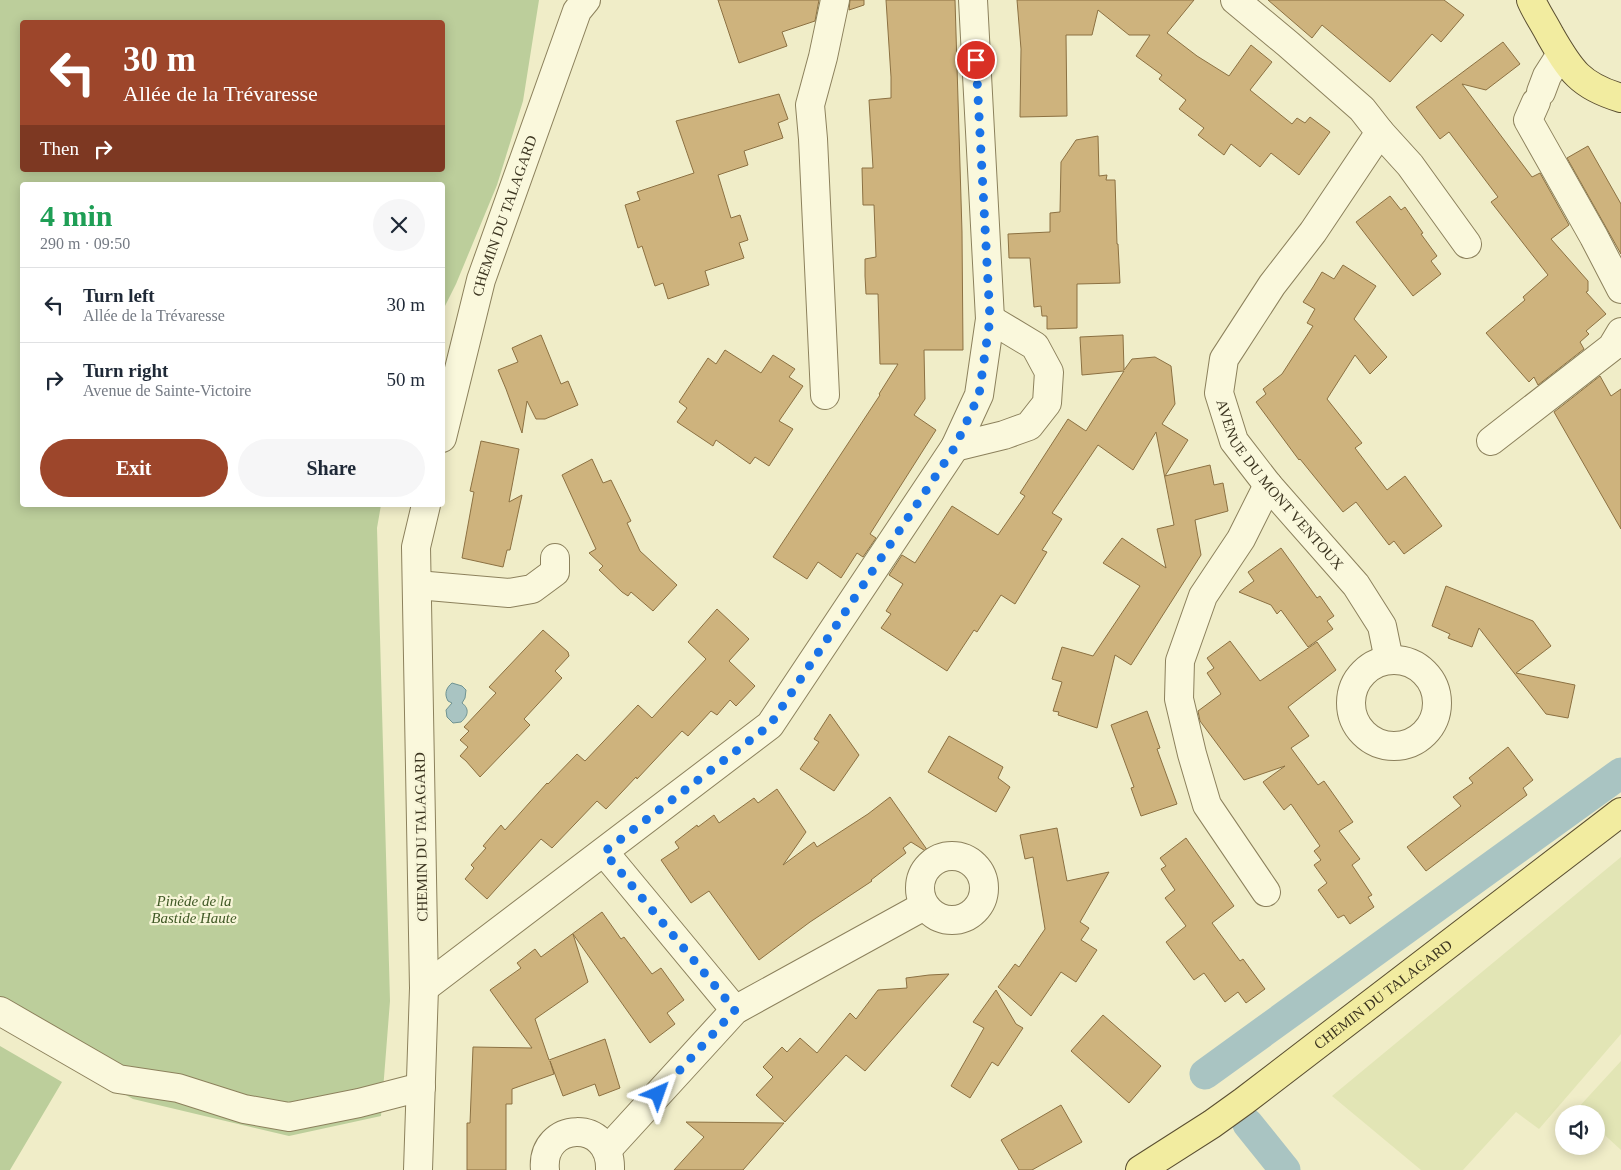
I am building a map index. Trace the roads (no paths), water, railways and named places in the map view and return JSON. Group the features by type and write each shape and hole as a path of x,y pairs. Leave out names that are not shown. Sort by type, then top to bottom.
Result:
{"main road":[{"path":"1530,0 1561,54 1574,72 1604,93 1621,98"},
{"name":"CHEMIN DU TALAGARD","path":"1140,1170 1244,1101 1621,812"}],"street":[{"name":"CHEMIN DU TALAGARD","path":"445,426 481,280 577,11 586,0"},
{"path":"825,395 810,105 823,57 835,0"},
{"path":"424,988 770,725 955,447 979,395 990,319 973,0"},
{"path":"1235,0 1362,109 1410,165 1467,244"},
{"path":"1561,54 1547,76 1528,120 1621,289"},
{"name":"AVENUE DU MONT VENTOUX","path":"1380,132 1313,232 1272,285 1224,359 1219,393 1234,441 1268,485 1356,585 1382,626 1389,660"},
{"path":"955,447 1004,435 1028,426 1046,403 1049,372 1035,346 990,319"},
{"path":"1491,441 1618,347"},
{"path":"1266,892 1207,805 1192,754 1179,698 1180,662 1203,596 1240,540 1268,485"},
{"name":"CHEMIN DU TALAGARD","path":"418,1170 424,988 416,547 426,507"},
{"path":"417,585 502,592 532,589 555,572 555,558"},
{"path":"604,852 735,1010"},
{"path":"545,1170 546,1152 552,1142 560,1136 571,1132 581,1131 601,1141 608,1160 735,1010 924,906"},
{"path":"0,1011 118,1079 178,1088 244,1109 289,1118 359,1103 420,1087"}],"water":[{"path":"452,683 462,686 466,690 462,703 467,712 461,722 453,723 447,717 446,710 452,703 448,701 446,691"}],"waterway":[{"path":"1205,1074 1621,773"},
{"path":"1248,1124 1285,1170"}],"park label":[{"name":"Pinède de la Bastide Haute","path":"194,910"}]}
